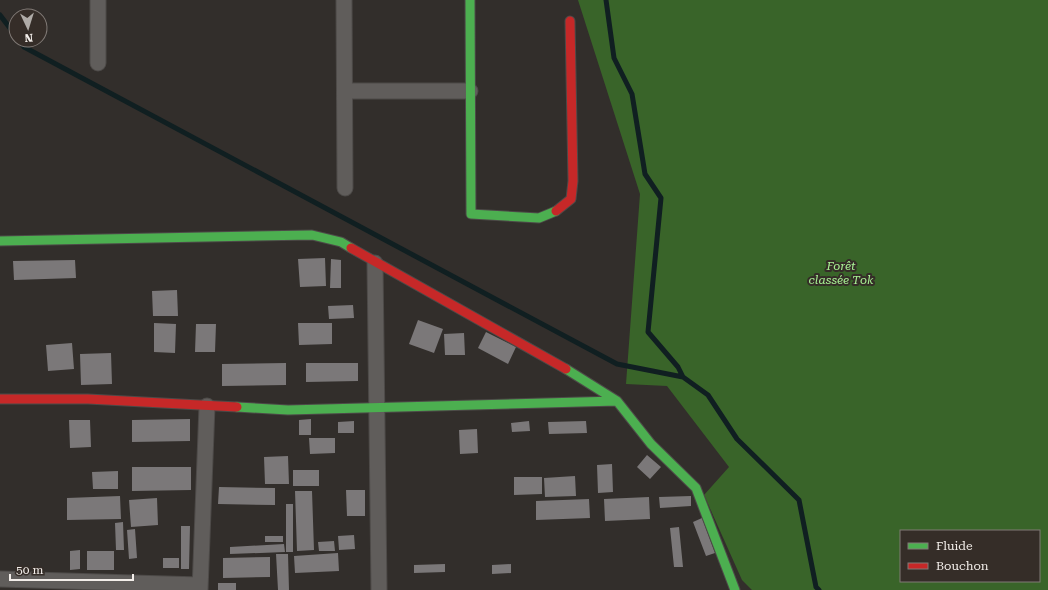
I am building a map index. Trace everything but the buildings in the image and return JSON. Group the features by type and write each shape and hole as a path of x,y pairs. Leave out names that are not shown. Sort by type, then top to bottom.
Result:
{"street":[{"path":"98,0 98,63"},
{"path":"344,0 346,188"},
{"path":"470,0 471,214 539,218 557,211 571,198 573,181 570,21"},
{"path":"345,91 470,91"},
{"path":"0,241 312,235 341,242 375,263 544,356 617,401 650,444 696,488 735,590"},
{"path":"375,263 379,590"},
{"path":"0,399 88,399 288,410 617,401"},
{"path":"0,579 200,587 207,406"}],"green space":[{"name":"Forêt classée Tok","path":"578,0 1048,0 1048,590 752,590 742,580 704,495 729,467 667,386 626,384 640,194"}],"waterway":[{"path":"606,0 614,58 632,94 645,174 661,198 648,332 678,367 683,377 708,395 737,439 799,500 816,587 819,590"},
{"path":"0,15 8,26"},
{"path":"26,48 617,364 683,377"}],"traffic: fast":[{"path":"470,0 471,214 539,218 556,211"},
{"path":"0,241 312,235 341,242 351,248"},
{"path":"566,369 617,401 651,444 696,488 735,590"},
{"path":"237,407 288,410 617,401"}],"traffic: jam":[{"path":"556,211 571,199 573,181 570,21"},
{"path":"351,248 566,369"},
{"path":"0,399 88,399 237,407"}]}
